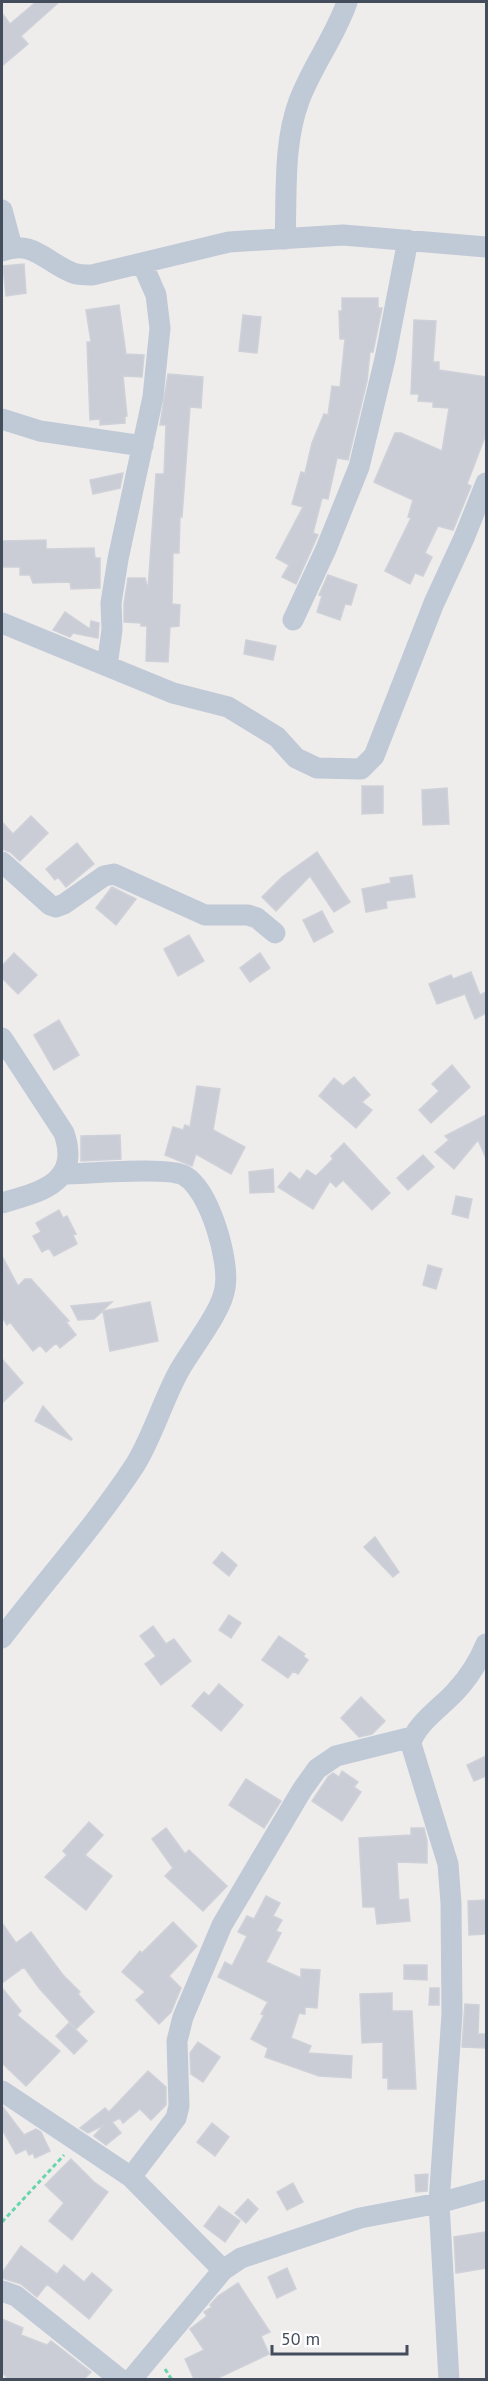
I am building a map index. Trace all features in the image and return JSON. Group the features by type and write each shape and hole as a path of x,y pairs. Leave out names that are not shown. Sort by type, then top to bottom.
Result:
{"street":[{"path":"285,239 288,151 292,121 303,91 332,38 347,2"},
{"path":"2,210 7,249 29,247 75,274 92,275 229,242 343,235 486,247"},
{"path":"293,620 326,549 359,467 385,359 408,240"},
{"path":"107,666 112,630 111,603 118,559 153,397 160,328 156,295 142,263"},
{"path":"2,419 40,431 142,446"},
{"path":"2,623 173,693 228,707 278,737 296,758 317,768 361,769 374,756 434,603 486,483"},
{"path":"2,862 50,905 64,904 104,876 114,874 206,915 248,915 257,918 275,933"},
{"path":"2,1038 64,1133 69,1148 69,1162 63,1174 38,1192 2,1203"},
{"path":"2,1638 116,1492 136,1462 178,1372 221,1305 225,1288 226,1274 218,1236 209,1209 195,1186 184,1176 165,1172 63,1174"},
{"path":"449,2379 439,2203 452,2014 451,1903 448,1864 436,1820 412,1750 412,1737 415,1731 458,1690 480,1660 486,1644"},
{"path":"131,2177 176,2118 179,2106 177,2041 183,2017 222,1925 302,1790 317,1768 336,1756 412,1737"},
{"path":"2,2091 131,2177 223,2270"},
{"path":"131,2379 223,2270 242,2258 360,2218 439,2203 486,2190"},
{"path":"2,2291 16,2296 121,2379"}],"path":[{"path":"2,2223 77,2141"}],"building":[{"path":"36,2 59,2 21,36 28,44 2,66 2,13 10,24"},
{"path":"24,264 26,293 6,296 3,266"},
{"path":"342,298 378,298 378,308 382,308 373,352 370,352 367,381 348,460 337,458 328,499 322,498 313,533 318,535 296,584 282,577 289,565 276,558 303,507 292,504 301,472 305,473 312,443 324,414 328,415 332,386 340,387 345,339 340,339 339,311 342,311"},
{"path":"119,305 126,354 144,355 142,377 123,376 127,416 125,416 125,423 100,425 100,419 90,420 87,342 91,342 86,310"},
{"path":"243,315 261,317 257,353 239,351"},
{"path":"414,320 436,321 433,362 439,362 439,370 486,377 486,434 467,484 471,486 453,530 438,526 425,553 432,557 423,576 415,573 410,584 385,571 411,518 408,517 413,500 374,482 395,433 401,433 442,451 449,408 433,407 433,402 418,401 419,394 411,394"},
{"path":"168,374 203,377 201,408 190,407 179,553 173,553 172,604 180,605 179,626 170,627 168,662 146,661 147,626 141,626 141,623 124,622 124,604 128,578 145,578 148,589 156,474 164,474 166,425 160,425"},
{"path":"123,473 120,488 93,494 90,480"},
{"path":"46,540 46,549 94,548 95,558 100,558 100,588 71,589 70,582 33,583 30,575 20,575 20,567 2,567 2,541"},
{"path":"328,575 357,585 351,605 345,604 340,620 317,612 322,596 319,595"},
{"path":"65,612 90,629 91,621 99,623 98,638 73,633 70,637 53,630"},
{"path":"246,640 276,646 273,660 244,654"},
{"path":"362,786 383,786 383,813 362,814"},
{"path":"447,788 449,824 423,825 422,790"},
{"path":"31,816 48,833 20,861 10,852 2,849 2,822 13,834"},
{"path":"77,843 94,864 66,887 58,877 55,880 46,869"},
{"path":"317,852 350,902 334,912 310,876 276,911 262,897 282,877"},
{"path":"412,875 415,897 386,901 387,908 366,912 362,889 391,883 390,878"},
{"path":"112,887 136,899 116,925 96,908"},
{"path":"322,911 333,932 314,942 303,920"},
{"path":"189,935 204,961 178,976 164,949"},
{"path":"14,953 37,975 18,994 2,978 2,966"},
{"path":"260,953 270,968 250,982 240,968"},
{"path":"471,972 480,995 486,992 486,1013 475,1019 465,994 437,1004 429,984 451,975 453,979"},
{"path":"59,1020 79,1055 54,1070 34,1035"},
{"path":"452,1065 470,1087 431,1123 419,1110 439,1091 432,1084"},
{"path":"354,1077 370,1095 362,1102 372,1110 356,1128 319,1096 334,1078 343,1086"},
{"path":"197,1086 220,1089 213,1130 245,1147 231,1174 196,1154 192,1166 165,1155 173,1127 183,1130 185,1125 190,1127"},
{"path":"486,1115 486,1158 478,1140 454,1169 435,1152 449,1140 445,1136"},
{"path":"120,1135 121,1159 81,1161 81,1136"},
{"path":"344,1143 390,1193 372,1210 343,1180 336,1187 330,1181 313,1209 278,1187 290,1172 300,1180 307,1170 316,1176 333,1159 331,1156"},
{"path":"423,1155 434,1167 408,1190 397,1178"},
{"path":"273,1169 274,1192 250,1193 249,1172"},
{"path":"456,1196 472,1199 468,1218 452,1214"},
{"path":"59,1210 63,1218 67,1216 76,1234 73,1235 77,1244 54,1256 49,1248 42,1252 33,1236 41,1232 36,1223"},
{"path":"2,1256 18,1286 25,1279 31,1279 69,1321 66,1322 76,1335 60,1348 56,1343 46,1352 40,1345 33,1351 10,1322 7,1325 2,1317"},
{"path":"428,1265 442,1269 436,1289 423,1285"},
{"path":"112,1302 94,1319 78,1320 71,1306"},
{"path":"150,1302 158,1341 110,1351 103,1311"},
{"path":"2,1359 23,1383 2,1403"},
{"path":"43,1406 72,1439 71,1440 35,1421"},
{"path":"375,1537 399,1572 393,1577 364,1547"},
{"path":"222,1552 237,1565 229,1576 213,1563"},
{"path":"229,1615 241,1623 231,1638 219,1630"},
{"path":"153,1626 166,1644 174,1639 191,1661 161,1685 145,1664 156,1656 140,1636"},
{"path":"279,1636 305,1654 303,1656 308,1660 298,1674 293,1671 288,1678 262,1660"},
{"path":"219,1684 243,1705 221,1731 192,1706 204,1692 209,1696"},
{"path":"361,1697 385,1721 372,1734 359,1737 341,1718"},
{"path":"486,1756 486,1776 474,1781 467,1765"},
{"path":"342,1771 358,1782 354,1787 361,1792 342,1821 312,1801 328,1777 333,1773 339,1777"},
{"path":"246,1779 281,1801 264,1828 229,1805"},
{"path":"89,1822 103,1835 85,1855 112,1876 86,1910 45,1877 67,1855 63,1851"},
{"path":"166,1828 185,1854 189,1850 227,1886 203,1911 165,1876 173,1868 152,1839"},
{"path":"411,1828 424,1828 427,1841 427,1863 397,1862 399,1900 408,1899 410,1921 377,1924 375,1907 363,1907 359,1838 411,1835"},
{"path":"266,1896 280,1903 273,1916 282,1920 276,1931 281,1933 266,1962 301,1978 301,1969 320,1970 317,2008 305,2007 305,2014 299,2013 291,2038 311,2046 308,2053 352,2056 351,2078 319,2076 265,2057 268,2048 251,2039 268,2002 218,1977 225,1962 232,1966 247,1936 238,1932 247,1916 254,1919"},
{"path":"486,1900 486,1934 469,1935 468,1901"},
{"path":"173,1922 197,1946 169,1976 181,1988 171,2012 159,2024 136,2000 145,1992 122,1972 140,1951 142,1953"},
{"path":"2,1923 16,1943 31,1932 94,2012 76,2029 39,1988 24,1967 2,1983"},
{"path":"404,1965 427,1965 427,1980 404,1979"},
{"path":"2,1988 21,2011 17,2015 60,2051 26,2086 2,2063"},
{"path":"430,1988 439,1988 439,2005 429,2005"},
{"path":"392,1993 392,2011 412,2011 416,2089 388,2089 388,2078 383,2078 383,2042 362,2043 360,1994"},
{"path":"465,2004 479,2005 478,2034 486,2034 486,2048 462,2047"},
{"path":"69,2023 87,2041 74,2054 56,2036"},
{"path":"198,2042 220,2057 203,2082 191,2074 190,2053"},
{"path":"148,2071 166,2087 166,2105 151,2120 140,2109 123,2123 120,2118 112,2122 121,2133 106,2145 94,2136 104,2125 88,2133 80,2128 105,2108 109,2112"},
{"path":"2,2106 24,2135 36,2129 41,2132 50,2151 35,2158 33,2153 29,2155 26,2149 16,2154 2,2129"},
{"path":"212,2123 229,2137 215,2156 197,2142"},
{"path":"71,2159 94,2182 108,2192 72,2240 49,2221 64,2203 45,2185"},
{"path":"428,2174 427,2191 416,2192 415,2175"},
{"path":"293,2183 303,2202 287,2210 277,2192"},
{"path":"248,2199 258,2209 246,2223 235,2213"},
{"path":"219,2206 240,2221 225,2242 204,2226"},
{"path":"486,2232 486,2268 456,2273 454,2237"},
{"path":"21,2246 57,2274 64,2265 84,2282 92,2273 112,2290 89,2319 47,2284 37,2297 21,2284 2,2278 2,2273"},
{"path":"287,2268 296,2289 277,2298 268,2277"},
{"path":"238,2283 270,2332 261,2336 269,2354 216,2379 194,2379 185,2359 204,2350 190,2329 207,2316 204,2312 212,2307 210,2305 218,2296"},
{"path":"2,2319 23,2328 21,2335 47,2345 51,2341 91,2372 84,2379 8,2379 2,2372"}]}
